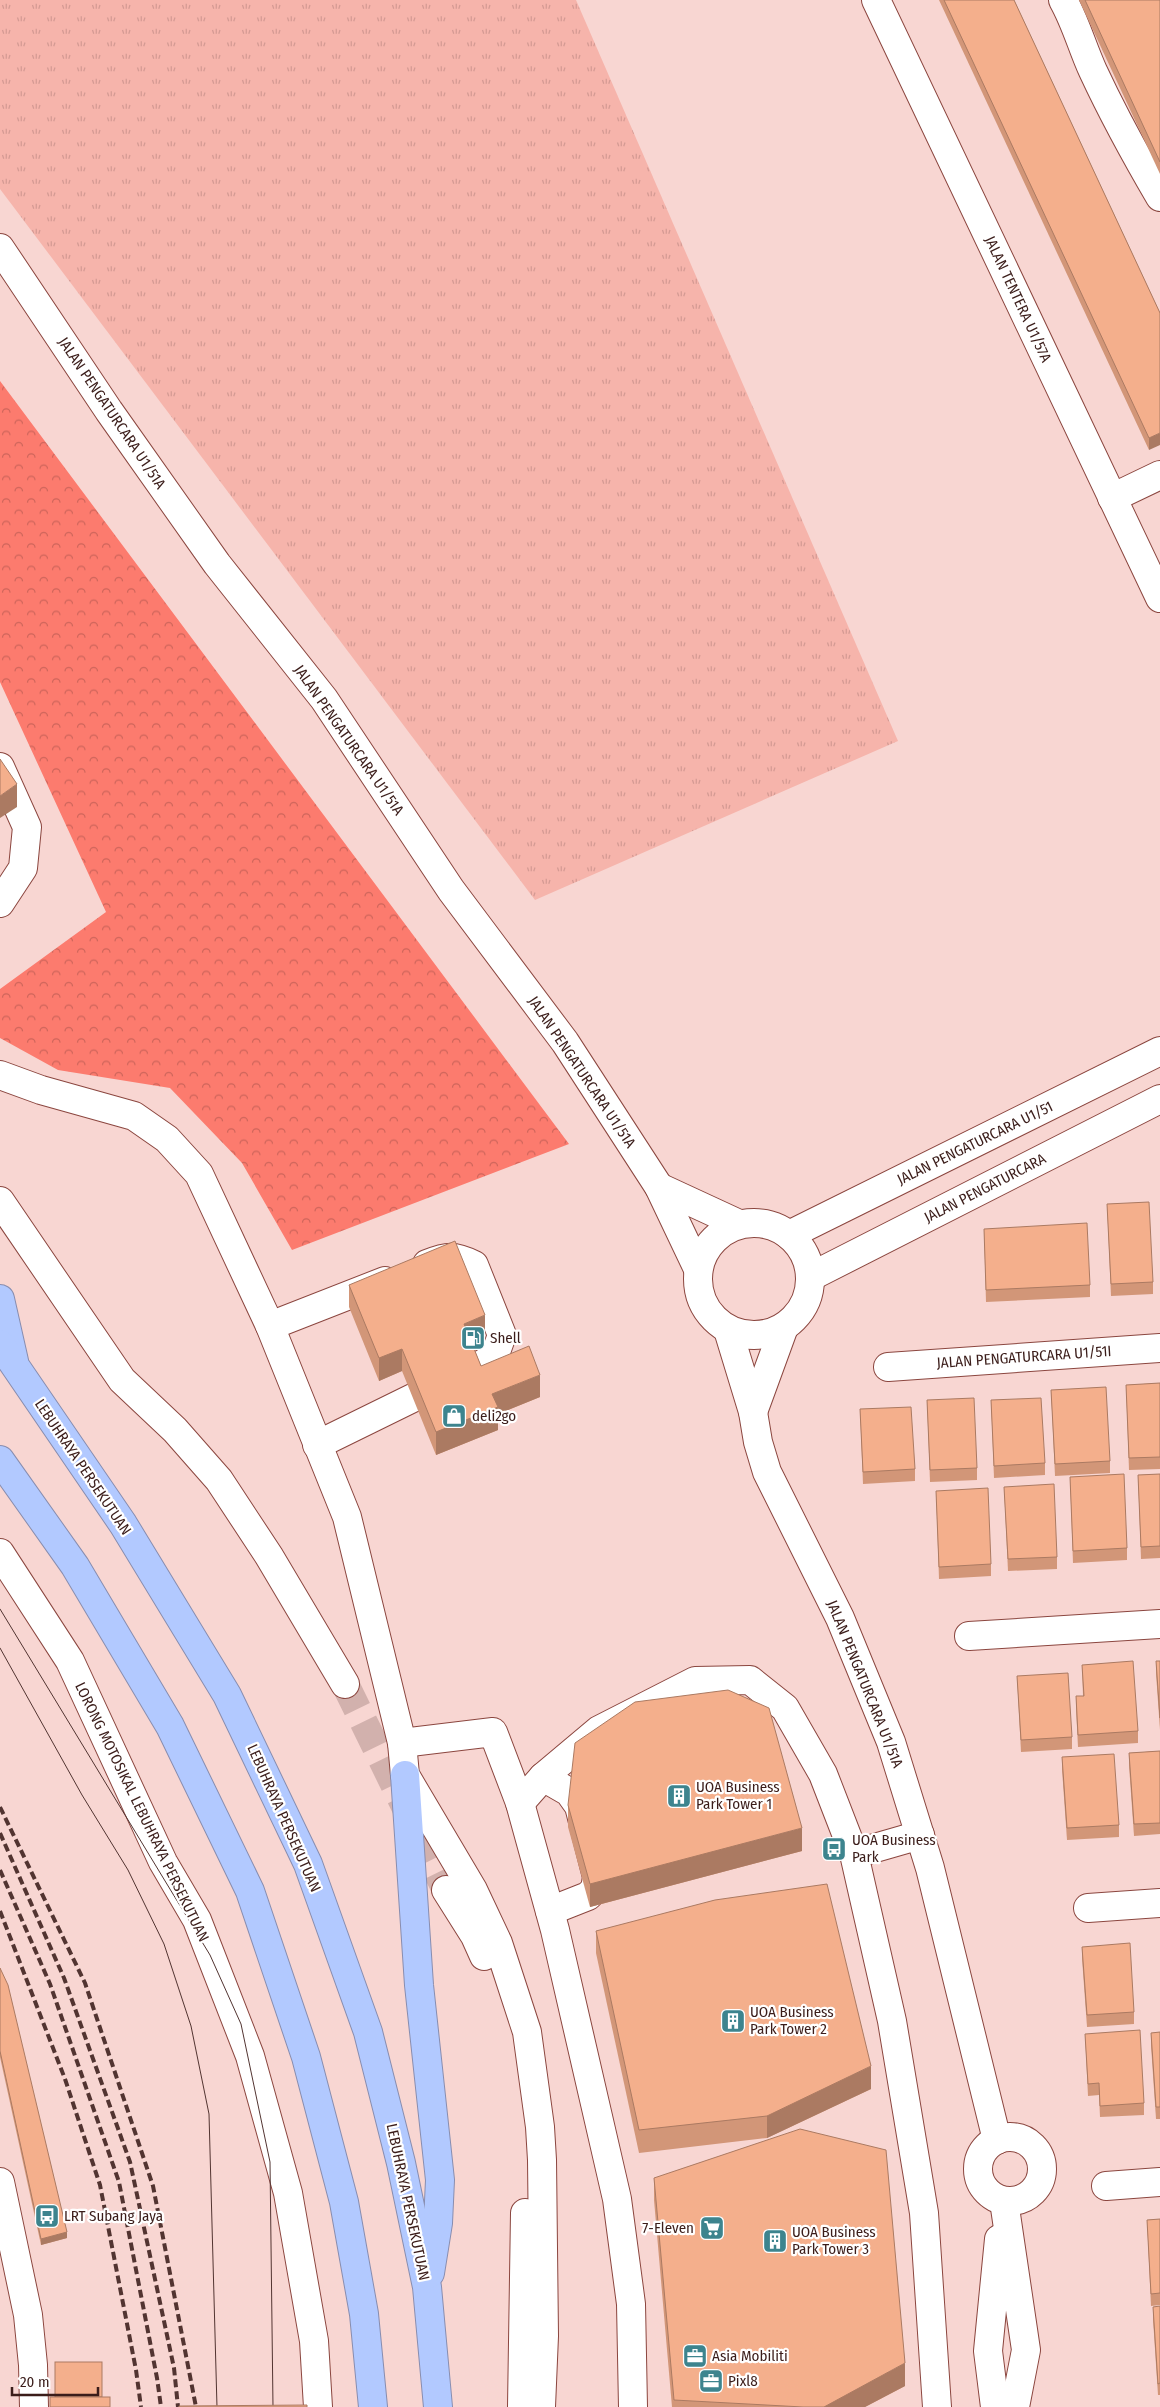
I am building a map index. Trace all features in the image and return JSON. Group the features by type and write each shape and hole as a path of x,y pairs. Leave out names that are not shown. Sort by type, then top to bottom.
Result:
{"highway":[{"path":"0,1299 7,1355"},
{"name":"LEBUHRAYA PERSEKUTUAN","path":"7,1355 123,1524 227,1695 308,1864 368,2032 401,2164 427,2287 438,2407"},
{"path":"0,1460 74,1566 170,1726 250,1891 306,2057 344,2202 364,2314 373,2407"},
{"path":"405,1775 419,1985 440,2180 438,2223 427,2287"}],"street":[{"name":"JALAN TENTERA U1/57A","path":"876,0 1160,598"},
{"path":"1063,0 1076,23 1092,69 1108,103 1160,197"},
{"name":"JALAN PENGATURCARA U1/51A","path":"0,248 109,412 217,564 324,699 451,890 565,1042 660,1187 698,1269"},
{"path":"1112,498 1160,475"},
{"path":"0,766 27,827 23,868 0,903"},
{"name":"JALAN PENGATURCARA U1/51","path":"789,1235 1160,1051"},
{"path":"0,1075 41,1090 134,1116 167,1139 199,1174 270,1326 354,1539 402,1743 405,1775 473,1890 498,1943 527,2032 540,2127 542,2160 544,2336 541,2407"},
{"name":"JALAN PENGATURCARA","path":"810,1277 1160,1099"},
{"path":"660,1187 739,1224"},
{"path":"0,1201 122,1380 174,1430 219,1480 269,1556 344,1684"},
{"path":"757,1223 774,1226 789,1235 800,1247 807,1262 810,1277 809,1292 804,1306 784,1328 771,1334 742,1335 728,1330 716,1322 700,1298 697,1284 698,1269 703,1255 710,1243 724,1232 739,1224 757,1223"},
{"path":"270,1326 444,1257 460,1258 474,1265 499,1326 502,1335 497,1350 486,1362 317,1445"},
{"path":"753,1412 784,1328"},
{"name":"JALAN PENGATURCARA U1/51A","path":"728,1330 753,1412 758,1442 767,1472 840,1618 891,1742 920,1835 997,2140"},
{"name":"JALAN PENGATURCARA U1/51I","path":"888,1367 1160,1348"},
{"name":"LORONG MOTOSIKAL LEBUHRAYA PERSEKUTUAN","path":"0,1553 70,1661 163,1862 197,1920 250,2056 288,2193 314,2341 318,2407"},
{"path":"969,1636 1160,1624"},
{"path":"520,1803 543,1777 599,1730 695,1681 750,1680 785,1708 823,1774 854,1854 892,2020 924,2213 937,2407"},
{"path":"402,1743 493,1732 520,1803 550,1911 617,2199 631,2304 633,2407"},
{"path":"543,1777 569,1792 579,1806 597,1877 595,1889 588,1896 550,1911"},
{"path":"854,1854 920,1835"},
{"path":"446,1890 476,1936 495,1980 514,2042 523,2103 525,2229 522,2407"},
{"path":"1088,1908 1160,1903"},
{"path":"1016,2137 1027,2141 1035,2149 1040,2159 1042,2170 1040,2181 1026,2198 1015,2201 1004,2200 994,2197 987,2191 978,2173 982,2153 997,2140 1016,2137"},
{"path":"0,2182 28,2315 33,2365 34,2407"},
{"path":"1106,2186 1160,2182"},
{"path":"995,2407 988,2351 1004,2200"},
{"path":"1004,2200 1026,2350 1015,2407"}],"green space":[{"path":"0,0 576,0 898,741 535,900 0,189"},
{"path":"0,381 569,1144 292,1250 242,1163 170,1088 58,1070 0,1038 0,989 106,912 0,682"}],"building":[{"path":"944,0 1014,0 1160,313 1160,433 1149,438"},
{"path":"1085,0 1160,0 1160,162"},
{"path":"0,759 17,784 0,796"},
{"path":"1149,1202 1153,1282 1111,1284 1107,1204"},
{"path":"1087,1223 1090,1285 986,1290 984,1229"},
{"path":"455,1241 485,1315 464,1324 481,1366 529,1346 540,1375 492,1394 498,1407 436,1432 402,1349 379,1358 349,1285"},
{"path":"1160,1383 1160,1457 1129,1458 1126,1385"},
{"path":"1106,1387 1110,1461 1055,1464 1051,1390"},
{"path":"974,1398 977,1468 930,1470 927,1400"},
{"path":"1041,1398 1045,1463 994,1466 991,1400"},
{"path":"911,1407 915,1469 863,1472 860,1409"},
{"path":"1124,1474 1127,1548 1073,1551 1070,1477"},
{"path":"1160,1474 1160,1546 1141,1547 1138,1475"},
{"path":"1054,1484 1057,1557 1008,1559 1004,1487"},
{"path":"988,1488 991,1564 939,1567 936,1491"},
{"path":"1133,1661 1138,1731 1078,1735 1076,1696 1084,1696 1082,1665"},
{"path":"1156,1661 1160,1661 1160,1718"},
{"path":"1068,1673 1072,1737 1021,1740 1017,1676"},
{"name":"UOA Business Park Tower 1","path":"728,1690 769,1708 802,1828 590,1884 568,1805 575,1743 635,1702"},
{"path":"1160,1751 1160,1823 1134,1824 1129,1753"},
{"path":"1114,1754 1119,1825 1067,1828 1062,1757"},
{"name":"UOA Business Park Tower 2","path":"827,1884 871,2066 767,2116 639,2130 596,1931 715,1900"},
{"path":"1130,1943 1134,2012 1087,2015 1082,1947"},
{"path":"0,1968 8,1985 67,2232 41,2239 0,2051"},
{"path":"1140,2030 1144,2103 1100,2106 1099,2083 1088,2084 1085,2034"},
{"path":"1160,2032 1160,2107 1156,2107 1151,2033"},
{"name":"UOA Business Park Tower 3","path":"800,2129 886,2150 905,2363 824,2407 674,2400 654,2178"},
{"path":"1160,2219 1160,2293 1151,2294 1147,2220"},
{"path":"1160,2306 1160,2383 1158,2384 1153,2307"},
{"path":"55,2362 102,2362 102,2397 55,2397"},
{"path":"50,2397 110,2397 110,2407 50,2407"},
{"path":"307,2405 307,2407 179,2407 179,2406"}],"tunnel":[{"path":"345,1684 446,1890"}],"tram line":[{"path":"0,1609 210,1955 241,2024 270,2162 273,2407"},
{"path":"0,1648 82,1795 128,1870 164,1944 191,2026 209,2114 217,2407"}],"railway":[{"path":"0,1807 85,1983 153,2186 196,2407"},
{"path":"0,1833 64,1978 130,2162 174,2368 178,2407"},
{"path":"0,1870 50,1984 119,2182 161,2407"},
{"path":"0,1911 65,2079 100,2185 136,2370 141,2407"}],"place":[{"name":"Shell","path":"473,1338"},
{"name":"deli2go","path":"454,1416"},
{"name":"UOA Business Park Tower 1","path":"679,1796"},
{"name":"UOA Business Park","path":"834,1849"},
{"name":"UOA Business Park Tower 2","path":"733,2021"},
{"name":"LRT Subang Jaya","path":"47,2216"},
{"name":"7-Eleven","path":"712,2228"},
{"name":"UOA Business Park Tower 3","path":"775,2241"},
{"name":"Asia Mobiliti","path":"695,2356"},
{"name":"Pixl8","path":"711,2381"}]}
